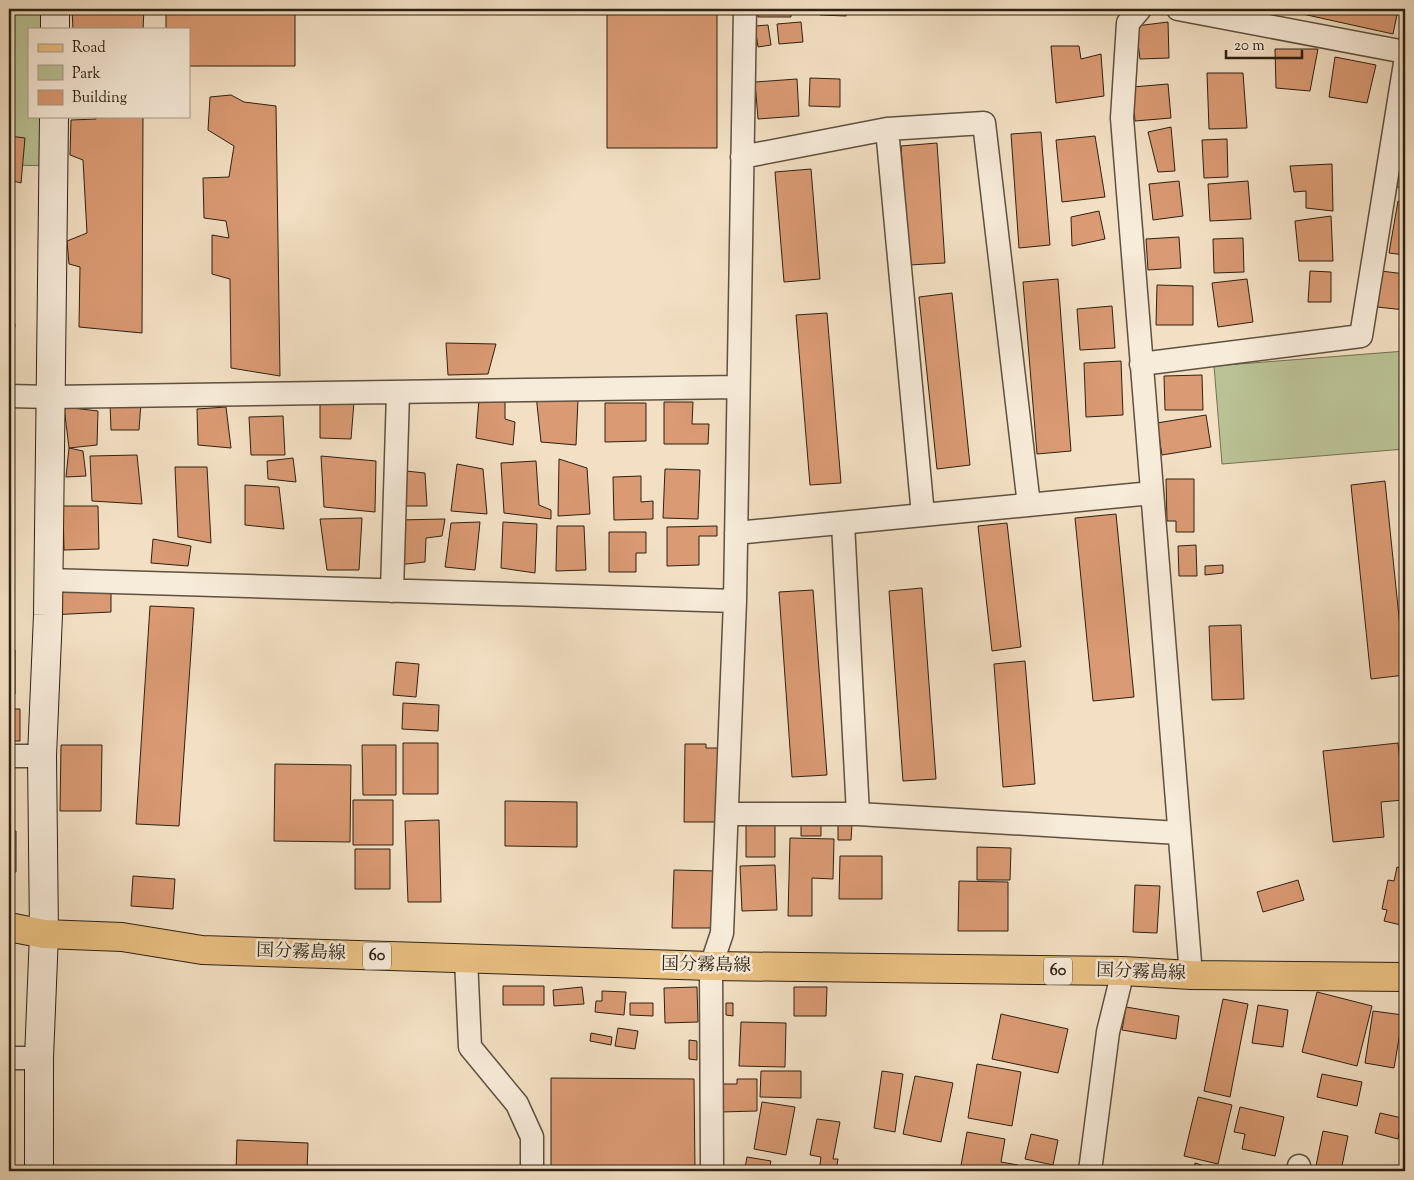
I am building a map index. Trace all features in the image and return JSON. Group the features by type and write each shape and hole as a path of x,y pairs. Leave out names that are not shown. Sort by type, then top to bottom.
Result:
{"main road":[{"name":"国分霧島線","path":"9,927 44,934 122,937 202,950 711,966 1405,977"}],"street":[{"path":"55,9 55,28"},
{"path":"712,1171 711,966 722,932 728,814 735,601 745,9"},
{"path":"1140,9 1128,23 1122,118 1191,975"},
{"path":"1178,9 1405,52"},
{"path":"1141,364 1361,336 1405,63"},
{"path":"39,1171 39,1058 44,934 42,756 48,580 54,118"},
{"path":"742,157 887,130 984,124 1029,505"},
{"path":"887,130 923,515"},
{"path":"9,396 398,393 738,387"},
{"path":"392,591 398,393"},
{"path":"736,533 1152,493"},
{"path":"842,523 858,814"},
{"path":"48,580 735,601"},
{"path":"9,756 42,756"},
{"path":"728,814 858,814 1179,833"},
{"path":"466,959 470,1048 517,1104 532,1137 532,1171"},
{"path":"1090,1171 1108,1032 1123,972"},
{"path":"9,1058 39,1058"}],"green space":[{"path":"9,9 58,9 57,28 28,28 28,118 56,118 55,166 9,165"},
{"path":"1405,351 1405,449 1222,464 1214,366"}],"building":[{"path":"72,9 144,9 143,28 73,28"},
{"path":"166,9 295,9 295,66 190,66 190,28 166,28"},
{"path":"607,9 717,9 717,148 607,148"},
{"path":"758,9 791,9 791,17 758,17"},
{"path":"820,9 846,9 846,16 820,15"},
{"path":"1299,9 1398,10 1393,34 1298,13"},
{"path":"801,22 803,42 779,44 777,24"},
{"path":"1168,22 1169,58 1140,59 1136,26"},
{"path":"768,25 771,45 758,47 755,26"},
{"path":"1051,46 1079,46 1081,59 1101,54 1104,96 1056,103"},
{"path":"1275,49 1318,49 1310,91 1276,88"},
{"path":"1335,57 1376,65 1367,103 1329,97"},
{"path":"1207,73 1243,73 1247,128 1209,129"},
{"path":"810,78 840,79 840,107 809,106"},
{"path":"797,79 799,116 758,119 755,82"},
{"path":"1168,84 1171,118 1135,121 1132,87"},
{"path":"231,95 244,102 276,106 280,376 231,368 230,279 212,274 212,235 229,238 226,221 204,218 203,178 229,177 234,146 208,130 210,97"},
{"path":"143,118 142,333 79,327 80,267 69,264 67,241 87,233 83,160 70,155 71,120"},
{"path":"1171,127 1175,171 1158,172 1148,132"},
{"path":"1041,132 1050,245 1019,248 1011,134"},
{"path":"9,136 25,138 21,183 9,180"},
{"path":"1095,136 1105,197 1062,202 1056,140"},
{"path":"1227,139 1228,177 1204,178 1202,140"},
{"path":"937,143 945,263 909,265 901,146"},
{"path":"1395,151 1405,152 1405,188 1390,186"},
{"path":"1332,164 1333,211 1306,208 1306,191 1294,192 1290,166"},
{"path":"811,169 820,279 784,282 775,172"},
{"path":"1179,181 1183,216 1153,220 1149,184"},
{"path":"1248,181 1251,219 1210,221 1208,184"},
{"path":"1398,201 1405,203 1405,255 1389,253"},
{"path":"1099,211 1105,239 1072,246 1071,217"},
{"path":"1331,216 1333,261 1299,261 1295,221"},
{"path":"9,227 14,227 10,284 9,284"},
{"path":"1179,237 1181,268 1148,270 1146,239"},
{"path":"1243,238 1244,272 1214,273 1213,239"},
{"path":"1310,271 1331,272 1331,302 1308,302"},
{"path":"1381,271 1405,274 1405,310 1377,307"},
{"path":"1058,279 1071,451 1037,454 1023,282"},
{"path":"1247,279 1253,322 1218,327 1212,283"},
{"path":"1157,285 1193,286 1193,325 1156,325"},
{"path":"952,293 970,465 937,469 919,297"},
{"path":"1112,306 1115,348 1080,350 1077,309"},
{"path":"827,313 841,483 810,485 796,315"},
{"path":"9,323 15,324 10,372 9,372"},
{"path":"446,343 496,344 488,374 448,375"},
{"path":"1121,361 1123,415 1086,417 1084,363"},
{"path":"1202,375 1203,410 1165,410 1164,376"},
{"path":"536,395 578,400 576,445 541,442"},
{"path":"505,398 505,419 515,422 513,445 476,438 479,399"},
{"path":"320,400 354,402 351,439 320,438"},
{"path":"664,402 693,402 692,424 709,424 708,444 664,444"},
{"path":"110,403 141,403 139,430 111,430"},
{"path":"605,403 646,403 646,441 605,442"},
{"path":"64,407 98,411 97,445 69,448"},
{"path":"226,407 231,448 198,445 197,409"},
{"path":"1206,415 1211,447 1162,455 1157,423"},
{"path":"283,416 285,455 251,455 249,417"},
{"path":"69,448 83,451 86,476 66,477"},
{"path":"137,455 142,504 92,501 90,456"},
{"path":"321,456 376,461 375,512 324,507"},
{"path":"293,458 296,482 268,479 267,461"},
{"path":"559,459 587,468 590,514 558,516"},
{"path":"536,461 539,505 551,510 551,519 504,513 501,463"},
{"path":"457,464 483,469 487,514 451,511"},
{"path":"175,467 207,467 211,543 178,537"},
{"path":"665,469 700,470 698,519 663,518"},
{"path":"396,470 425,473 427,506 394,506"},
{"path":"641,476 641,502 653,501 653,519 614,520 613,477"},
{"path":"1166,479 1194,479 1194,532 1176,532 1176,521 1167,521"},
{"path":"1385,481 1405,675 1371,679 1351,485"},
{"path":"245,485 279,487 284,529 245,525"},
{"path":"9,496 14,496 13,550 9,550"},
{"path":"63,506 98,506 99,549 64,550"},
{"path":"1116,514 1134,697 1093,701 1075,518"},
{"path":"362,518 359,570 327,570 320,519"},
{"path":"445,519 442,536 426,538 425,562 397,565 398,520"},
{"path":"480,522 475,570 445,567 451,523"},
{"path":"503,522 537,524 535,573 501,568"},
{"path":"1007,523 1021,647 992,651 978,526"},
{"path":"557,526 584,526 586,570 556,571"},
{"path":"717,526 717,536 699,536 699,565 667,566 667,527"},
{"path":"609,532 646,532 646,553 636,553 636,572 609,572"},
{"path":"153,539 191,546 188,566 151,563"},
{"path":"1196,545 1197,576 1179,576 1178,546"},
{"path":"1223,565 1223,573 1205,575 1205,566"},
{"path":"62,581 111,583 111,612 48,615"},
{"path":"922,588 936,779 903,781 889,591"},
{"path":"813,590 827,775 792,777 779,592"},
{"path":"150,606 194,608 179,826 136,824"},
{"path":"1241,625 1244,699 1212,700 1209,626"},
{"path":"9,650 15,650 15,694 9,694"},
{"path":"1025,661 1035,784 1003,787 994,664"},
{"path":"396,662 419,664 416,697 393,695"},
{"path":"403,703 439,705 438,731 402,729"},
{"path":"9,709 20,709 20,741 9,741"},
{"path":"403,743 438,743 438,794 403,794"},
{"path":"1398,743 1404,800 1381,802 1384,837 1333,842 1323,751"},
{"path":"685,744 706,744 706,748 721,748 720,822 684,822"},
{"path":"61,745 102,745 101,811 60,811"},
{"path":"362,745 396,745 396,795 363,795"},
{"path":"275,764 351,765 350,842 274,841"},
{"path":"353,800 393,800 393,845 353,845"},
{"path":"505,801 577,802 577,847 505,846"},
{"path":"746,817 775,817 775,857 746,857"},
{"path":"439,820 441,902 408,902 405,821"},
{"path":"801,820 821,820 821,836 801,836"},
{"path":"838,824 852,824 851,840 838,840"},
{"path":"9,831 16,831 16,872 9,872"},
{"path":"790,838 834,839 833,879 812,878 812,916 788,916"},
{"path":"977,847 1011,848 1010,880 977,880"},
{"path":"355,849 390,849 390,889 355,889"},
{"path":"840,856 882,856 882,899 839,899"},
{"path":"775,865 777,910 742,911 740,866"},
{"path":"1397,867 1405,869 1405,926 1384,921 1387,910 1382,909 1388,880 1394,881"},
{"path":"674,870 717,871 716,928 672,928"},
{"path":"133,876 175,879 173,909 131,906"},
{"path":"1298,880 1304,900 1263,912 1257,892"},
{"path":"959,881 1008,882 1008,931 958,931"},
{"path":"1135,885 1160,886 1157,933 1133,932"},
{"path":"503,986 544,986 544,1005 503,1005"},
{"path":"582,987 584,1004 554,1006 553,990"},
{"path":"697,987 698,1022 665,1023 664,988"},
{"path":"794,987 827,987 826,1016 794,1016"},
{"path":"602,991 626,992 624,1015 595,1012 596,1001 602,1001"},
{"path":"1317,992 1372,1006 1357,1066 1302,1052"},
{"path":"1223,999 1248,1004 1230,1097 1204,1091"},
{"path":"630,1003 653,1003 653,1016 630,1015"},
{"path":"726,1003 733,1003 733,1016 726,1015"},
{"path":"1258,1005 1288,1010 1283,1047 1252,1043"},
{"path":"1126,1007 1179,1016 1176,1039 1122,1030"},
{"path":"1373,1011 1403,1015 1394,1068 1365,1063"},
{"path":"1001,1014 1068,1029 1058,1073 992,1059"},
{"path":"741,1022 786,1023 785,1067 739,1066"},
{"path":"618,1028 638,1031 635,1049 615,1046"},
{"path":"591,1033 612,1037 611,1045 590,1041"},
{"path":"689,1040 697,1041 697,1060 689,1059"},
{"path":"977,1064 1021,1072 1012,1126 968,1118"},
{"path":"761,1071 801,1071 801,1098 760,1097"},
{"path":"882,1071 903,1074 895,1132 874,1128"},
{"path":"1322,1074 1362,1082 1357,1106 1317,1097"},
{"path":"915,1076 953,1083 941,1142 903,1134"},
{"path":"551,1078 694,1079 695,1171 551,1171"},
{"path":"737,1079 757,1079 757,1111 721,1112 721,1084 737,1084"},
{"path":"1198,1097 1232,1105 1218,1164 1184,1156"},
{"path":"762,1102 795,1107 786,1155 754,1149"},
{"path":"1240,1107 1284,1117 1275,1156 1242,1149 1245,1134 1234,1132"},
{"path":"1380,1113 1402,1118 1398,1139 1375,1133"},
{"path":"817,1119 840,1122 833,1159 838,1159 836,1171 819,1171 821,1157 810,1155"},
{"path":"1323,1131 1348,1136 1341,1171 1315,1171"},
{"path":"967,1132 1005,1139 1001,1162 1018,1165 1017,1171 960,1171"},
{"path":"1031,1134 1058,1140 1053,1165 1025,1159"},
{"path":"237,1140 308,1143 307,1171 236,1171"},
{"path":"747,1157 771,1161 769,1171 734,1171 735,1166 745,1168"},
{"path":"1195,1163 1222,1171 1193,1171"}]}
